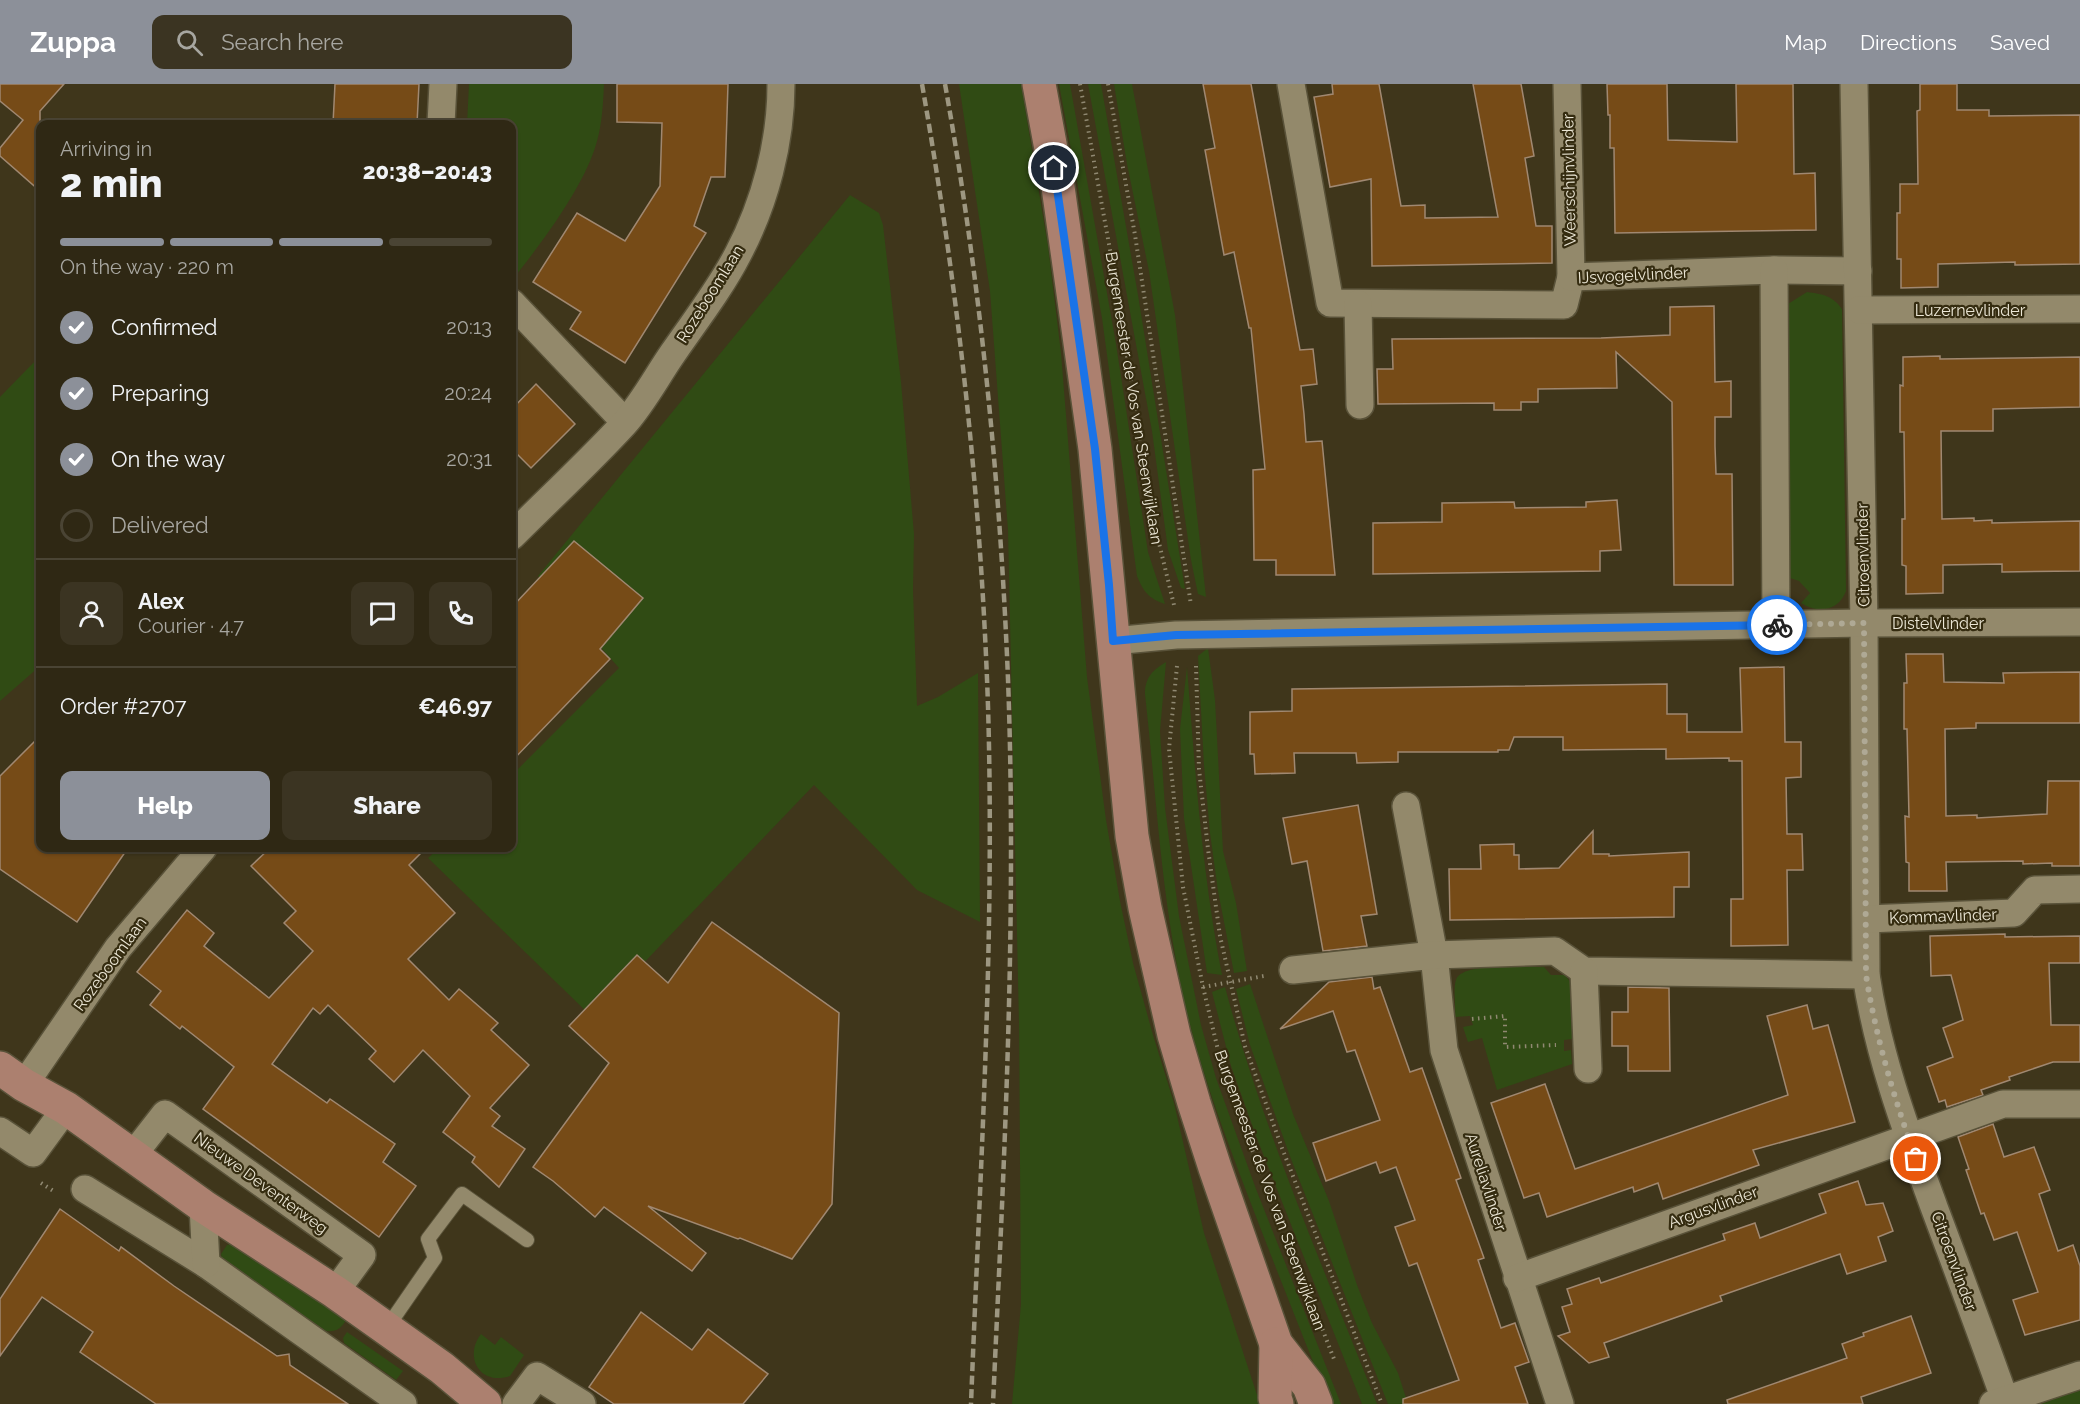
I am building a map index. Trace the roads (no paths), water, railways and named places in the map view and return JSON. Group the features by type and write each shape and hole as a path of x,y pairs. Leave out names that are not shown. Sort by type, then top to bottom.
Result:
{"street":[{"path":"441,120 443,84"},
{"name":"Rozeboomlaan","path":"516,532 625,422 718,288 738,254 767,180 776,140 781,84"},
{"path":"1039,84 1058,188 1083,356 1102,517 1132,836 1159,975 1194,1103 1276,1344 1309,1386 1316,1404"},
{"name":"IJsvogelvlinder","path":"1290,84 1330,303 1564,305 1571,276 1774,270 1858,271"},
{"name":"Weerschijnvlinder","path":"1567,84 1571,276"},
{"name":"Citroenvlinder","path":"1854,84 1864,623 1866,975 1872,1017 1883,1059 1999,1402"},
{"path":"1774,270 1776,625"},
{"path":"1358,304 1360,405"},
{"path":"516,307 625,422"},
{"name":"Luzernevlinder","path":"1859,310 2080,309"},
{"name":"Distelvlinder","path":"1113,641 1185,635 1864,623 2080,622"},
{"name":"Aureliavlinder","path":"1406,806 1434,955 1444,1050 1560,1404"},
{"name":"Rozeboomlaan","path":"12,1077 200,852"},
{"name":"Kommavlinder","path":"1867,919 2014,913 2035,890 2080,890"},
{"path":"1293,970 1434,955 1555,951 1584,971 1866,975"},
{"path":"1584,971 1588,1056"},
{"path":"12,1077 66,1108 203,1206 335,1292 442,1368 485,1404"},
{"name":"Argusvlinder","path":"1517,1278 2003,1104 2080,1104"},
{"path":"0,1131 33,1154 66,1108"},
{"name":"Nieuwe Deventerweg","path":"133,1155 165,1114 362,1256 335,1292"},
{"path":"85,1190 206,1264 403,1404"},
{"path":"203,1206 206,1264"},
{"path":"1276,1344 1275,1398 1277,1404"},
{"path":"1999,1402 2080,1375"},
{"path":"516,1404 537,1376 582,1404"}],"lane":[{"path":"386,1329 435,1258 428,1239 462,1194 527,1240"}],"railway":[{"path":"922,84 947,238 966,394 980,549 988,706 990,793 988,967 971,1404"},
{"path":"945,84 968,232 987,380 1000,530 1008,679 1010,951 1005,1133 993,1404"}]}
